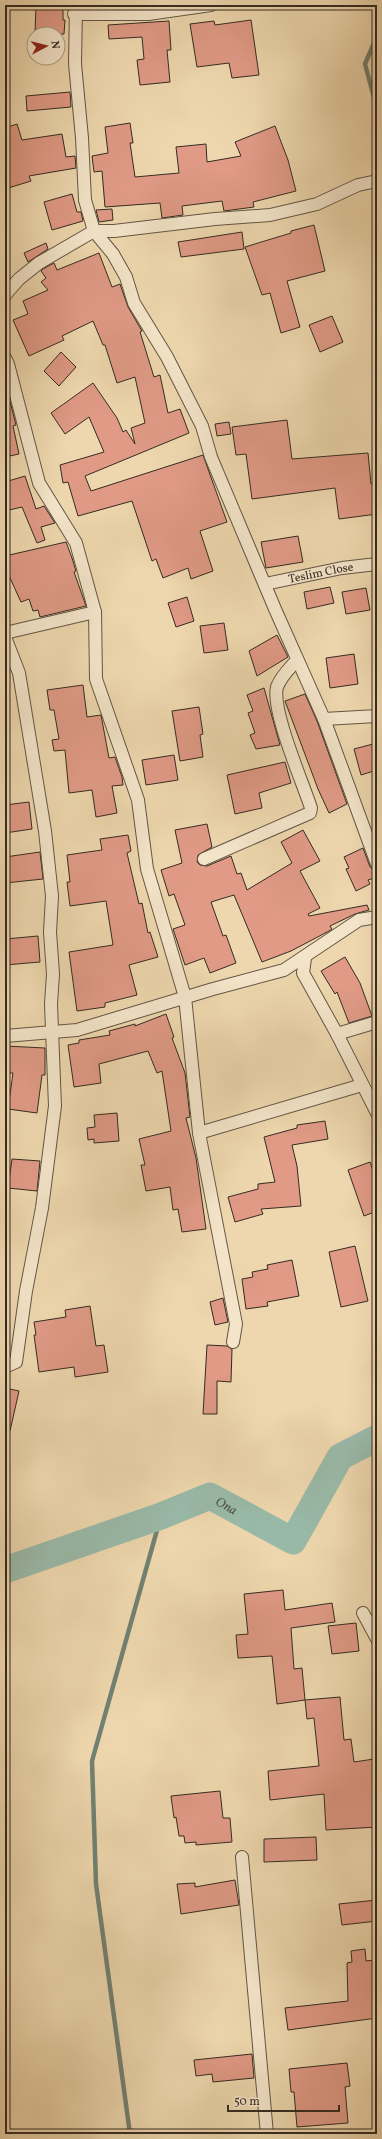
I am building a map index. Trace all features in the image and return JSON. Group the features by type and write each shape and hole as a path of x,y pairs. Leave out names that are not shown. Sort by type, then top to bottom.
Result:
{"street":[{"path":"211,5 148,14 75,10 75,64 82,138 85,200 94,231 113,254 126,277 134,303 168,357 178,382 202,426 211,457 297,660 310,685 324,719 377,864"},
{"path":"5,295 19,279 39,263 94,231 114,231 215,219 270,215 318,204 358,185 377,181"},
{"path":"5,358 8,364 39,483 76,543 95,612 96,679 138,800 147,869 185,997 199,1133 236,1324 233,1342"},
{"name":"Teslim Close","path":"265,584 342,568 377,564"},
{"path":"5,633 95,612"},
{"path":"5,637 19,673 49,860 49,876 52,884 50,932 55,1106 42,1208 26,1291 16,1362 5,1367"},
{"path":"204,860 310,813 311,808 281,721 276,698 277,687 282,678 297,660"},
{"path":"324,719 377,716"},
{"path":"5,1036 77,1030 185,997 284,970 305,958 359,920 377,917"},
{"path":"305,958 303,973 337,1034 377,1113"},
{"path":"337,1034 377,1022"},
{"path":"199,1133 362,1085"},
{"path":"364,1613 377,1639"},
{"path":"242,1857 267,2134"}],"building":[{"path":"36,5 63,5 65,26 35,26"},
{"path":"251,20 259,75 232,78 229,63 197,67 190,24 214,21 215,25"},
{"path":"169,21 171,50 167,50 170,82 140,85 137,60 144,59 142,37 109,39 108,25"},
{"path":"70,92 71,107 27,111 26,96"},
{"path":"130,123 133,143 130,143 135,177 179,173 176,147 206,144 207,162 241,156 235,142 275,126 288,160 296,191 253,202 254,207 224,211 222,201 182,206 183,215 162,218 160,203 105,207 102,171 94,172 92,156 108,153 105,127"},
{"path":"17,124 22,140 62,134 66,157 75,156 76,168 29,176 31,181 5,189 5,128"},
{"path":"72,194 77,212 81,212 83,221 52,230 44,202"},
{"path":"112,209 113,220 99,222 96,210"},
{"path":"314,225 325,271 287,281 300,327 281,333 270,293 262,295 245,247 291,233 291,231"},
{"path":"242,232 244,249 181,257 178,242"},
{"path":"46,243 48,249 28,262 24,253"},
{"path":"99,253 112,287 120,284 128,307 142,331 140,332 154,377 160,375 168,413 180,409 189,433 85,476 91,491 203,455 227,522 200,531 213,571 191,579 188,568 163,578 156,559 152,561 132,501 78,516 68,482 63,483 60,465 104,452 89,417 65,434 51,413 93,383 117,418 123,432 126,430 135,444 131,428 145,423 135,377 117,383 105,345 103,345 93,321 62,336 64,340 29,356 13,320 28,314 23,301 48,290 41,282 46,278 41,271 43,269 54,263 57,270"},
{"path":"332,316 343,342 320,352 309,325"},
{"path":"61,352 76,367 59,386 44,371"},
{"path":"5,382 16,425 13,426 19,454 5,457"},
{"path":"287,420 292,459 368,453 371,484 377,483 377,514 339,519 335,488 252,499 246,454 236,455 232,427"},
{"path":"229,422 231,434 217,436 215,424"},
{"path":"25,476 36,509 44,506 55,523 41,527 45,540 37,543 22,507 5,511 5,482"},
{"path":"298,536 303,562 266,568 261,542"},
{"path":"66,542 76,571 74,572 86,606 40,617 38,610 33,611 29,599 21,602 5,567 5,556"},
{"path":"330,587 334,603 307,609 304,592"},
{"path":"366,588 370,610 346,614 342,592"},
{"path":"187,597 194,621 176,627 168,603"},
{"path":"224,623 228,650 204,653 200,626"},
{"path":"277,635 288,657 257,676 249,651"},
{"path":"354,654 358,684 330,688 326,658"},
{"path":"83,685 87,717 101,715 109,758 115,757 122,777 123,785 112,786 117,813 96,817 92,790 69,793 65,750 54,751 52,740 59,739 54,710 50,710 47,690"},
{"path":"264,688 280,745 256,749 250,735 255,733 248,713 253,711 247,695"},
{"path":"305,694 317,721 347,804 329,813 318,789 285,701"},
{"path":"199,707 203,734 200,735 203,757 180,761 172,711"},
{"path":"377,743 377,770 361,775 354,749"},
{"path":"174,755 178,780 146,785 142,760"},
{"path":"285,762 291,783 259,793 262,808 235,814 227,775"},
{"path":"29,802 32,829 5,833 5,805"},
{"path":"207,824 212,847 198,855 197,862 200,865 207,866 231,856 237,874 241,873 247,890 292,863 281,842 303,830 320,861 300,871 320,908 308,914 309,916 367,905 369,910 355,914 330,926 332,929 329,931 291,951 262,962 234,895 211,902 223,936 226,935 236,963 210,973 204,958 185,965 173,929 185,925 174,894 169,896 161,870 182,863 175,830"},
{"path":"128,835 131,851 127,853 139,904 142,903 148,933 150,932 158,957 129,965 137,995 105,1003 105,1007 77,1011 69,952 113,945 106,901 70,906 67,882 70,882 67,855 102,850 100,839"},
{"path":"363,848 370,867 375,871 372,872 374,878 368,880 370,884 356,891 346,869 349,868 344,857"},
{"path":"40,852 43,879 5,883 5,857"},
{"path":"38,936 40,962 5,965 5,939"},
{"path":"345,957 360,983 372,1016 349,1023 337,992 335,994 321,971"},
{"path":"166,1014 174,1037 172,1038 185,1073 190,1117 186,1118 196,1158 206,1229 182,1232 178,1209 173,1210 170,1187 146,1191 141,1165 145,1165 139,1139 171,1131 162,1071 157,1073 148,1051 99,1064 101,1083 74,1087 68,1045 79,1043 79,1040 110,1035 109,1031 135,1024 135,1026"},
{"path":"5,1046 45,1048 45,1075 42,1075 37,1113 8,1109 13,1073 5,1073"},
{"path":"117,1113 119,1141 94,1143 94,1139 88,1140 87,1128 95,1127 94,1115"},
{"path":"325,1121 328,1139 292,1145 297,1166 301,1206 261,1209 263,1214 235,1222 228,1197 258,1189 258,1184 275,1182 264,1137 297,1128 297,1125"},
{"path":"12,1159 40,1161 37,1191 8,1188"},
{"path":"370,1162 377,1182 377,1211 364,1216 348,1170"},
{"path":"355,1246 368,1301 341,1307 329,1252"},
{"path":"292,1260 299,1296 267,1302 268,1306 246,1309 242,1279 253,1277 252,1272 268,1269 267,1265"},
{"path":"223,1298 228,1322 215,1325 210,1302"},
{"path":"90,1306 96,1346 104,1345 108,1372 75,1377 74,1367 39,1372 34,1335 36,1335 34,1322 66,1317 65,1310"},
{"path":"207,1345 227,1346 232,1349 231,1382 217,1381 217,1414 203,1414"},
{"path":"5,1388 19,1391 10,1431 5,1430"},
{"path":"283,1590 285,1610 332,1603 335,1622 291,1628 294,1669 302,1668 305,1700 277,1704 272,1656 238,1658 236,1635 248,1634 244,1594"},
{"path":"356,1623 359,1651 332,1654 328,1626"},
{"path":"340,1697 344,1740 351,1739 354,1762 374,1759 377,1782 375,1789 377,1827 326,1830 324,1794 270,1800 268,1771 319,1766 314,1718 307,1719 305,1700"},
{"path":"220,1791 223,1818 230,1818 232,1842 196,1845 196,1842 185,1843 184,1836 179,1836 176,1817 174,1818 171,1796"},
{"path":"316,1837 317,1860 264,1862 264,1839"},
{"path":"235,1880 239,1905 181,1914 177,1884 195,1883 195,1887"},
{"path":"377,1900 377,1921 342,1925 339,1904"},
{"path":"365,1949 366,1961 374,1960 377,1987 377,2018 288,2030 285,2008 348,2001 347,1963 352,1962 351,1951"},
{"path":"252,2054 254,2078 213,2082 212,2074 196,2076 194,2060"},
{"path":"347,2063 350,2086 345,2087 348,2123 297,2127 294,2092 291,2092 289,2069"}],"waterway":[{"path":"377,36 365,64 377,109"},
{"name":"Ona","path":"5,1570 161,1516 210,1496 293,1541 340,1457 377,1438"},
{"path":"130,2134 96,1884 92,1761 161,1516"}]}
